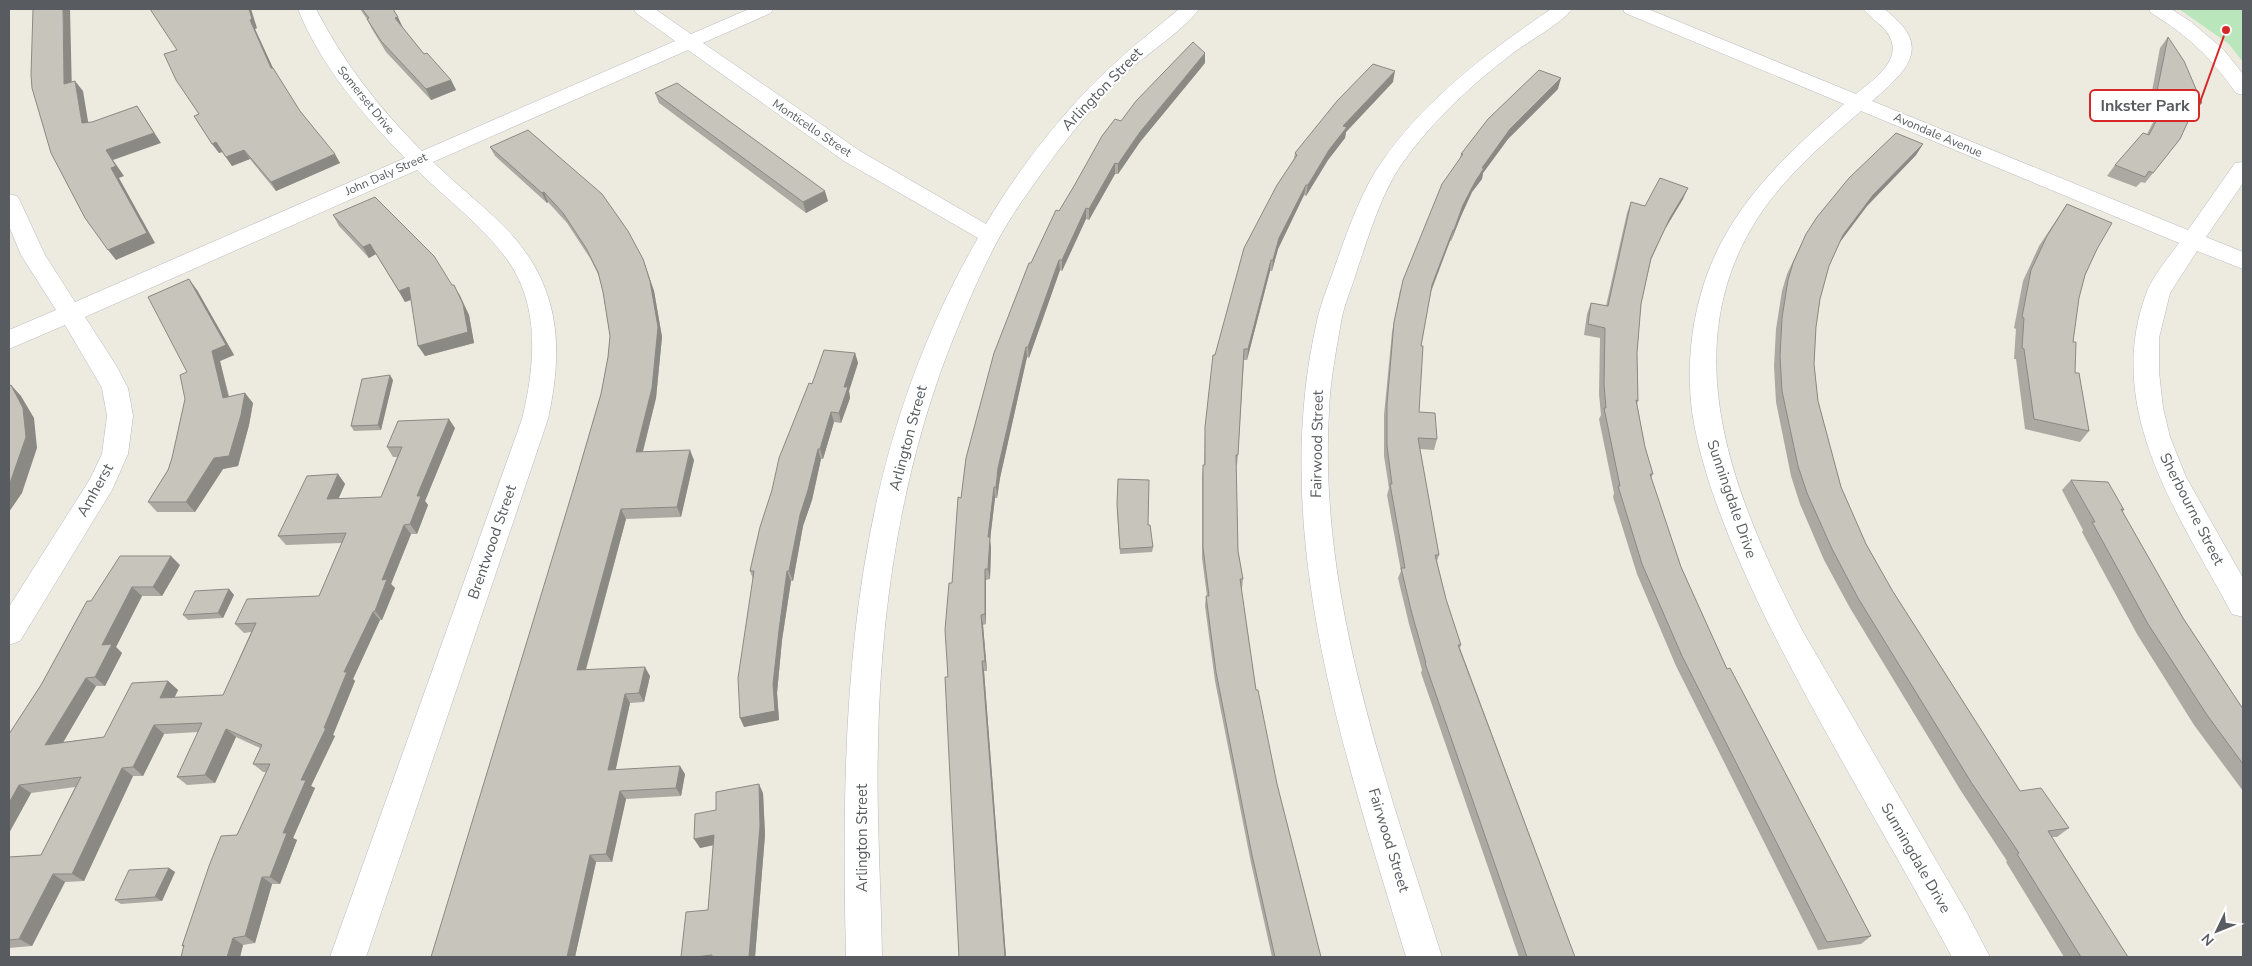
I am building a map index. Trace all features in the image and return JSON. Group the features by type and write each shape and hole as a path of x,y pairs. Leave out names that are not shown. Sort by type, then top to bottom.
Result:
{"street":[{"name":"Somerset Drive","path":"307,9 332,58 353,89 388,129 418,159"},
{"name":"Monticello Street","path":"643,9 687,42 852,156 989,235"},
{"name":"John Daly Street","path":"9,340 418,159 764,9"},
{"name":"Arlington Street","path":"864,957 860,850 862,739 871,617 883,537 903,445 929,364 959,292 989,235 1026,176 1073,116 1140,49 1190,9"},
{"name":"Fairwood Street","path":"1424,957 1352,716 1332,633 1322,576 1316,505 1314,435 1320,365 1330,314 1347,257 1390,166 1428,118 1463,83 1492,58 1563,9"},
{"name":"Avondale Avenue","path":"1632,9 2243,261"},
{"name":"Sunningdale Drive","path":"1873,9 1896,30 1903,46 1903,54 1895,70 1782,172 1761,197 1740,229 1709,308 1703,356 1704,400 1710,440 1740,530 1764,587 1795,648 1972,957"},
{"path":"2158,9 2196,33 2217,52 2232,70 2243,89"},
{"name":"Brentwood Street","path":"348,957 535,419 541,394 545,361 545,331 539,303 530,277 519,259 497,233 418,159"},
{"name":"Sherbourne Street","path":"2243,168 2192,240 2158,293 2147,338 2146,372 2150,408 2157,437 2173,478 2243,605"},
{"name":"Amherst","path":"9,201 33,255 108,373 115,388 120,416 115,454 102,483 9,632"}],"green space":[{"path":"2179,9 2243,9 2243,62 2229,44"}],"building":[{"path":"33,9 63,9 64,84 75,81 82,123 92,122 137,106 154,133 106,150 116,166 111,168 147,233 108,250 85,218 51,153 32,88"},
{"path":"150,9 249,9 252,19 250,20 271,68 273,68 300,111 335,154 271,182 244,150 226,157 216,142 212,144 194,116 199,114 176,80 164,54 177,50"},
{"path":"362,9 393,9 398,17 395,18 424,54 427,53 451,80 426,89 381,41"},
{"path":"2168,37 2184,61 2202,103 2197,102 2180,139 2153,173 2149,171 2145,177 2115,165 2143,133 2149,135 2170,94 2157,91"},
{"path":"1193,42 1205,53 1140,132 1118,164 1115,163 1089,209 1086,208 1062,260 1059,260 1028,347 1026,347 998,468 996,487 994,487 988,537 990,537 988,569 985,569 985,614 981,615 985,661 982,661 1005,957 959,957 945,677 948,677 945,630 949,583 952,583 958,497 961,498 966,458 994,353 1029,263 1031,263 1056,210 1059,211 1102,136 1115,119 1121,121 1136,101"},
{"path":"1373,64 1395,71 1343,126 1347,127 1329,150 1308,185 1306,185 1279,238 1273,260 1271,260 1248,349 1244,349 1238,455 1236,455 1238,551 1243,579 1240,579 1256,690 1258,690 1277,784 1321,957 1275,957 1252,855 1216,672 1206,596 1209,596 1203,548 1205,427 1213,355 1215,355 1244,248 1277,185 1297,155 1295,153 1337,101"},
{"path":"1539,70 1561,78 1510,129 1482,168 1484,168 1463,205 1432,285 1421,346 1423,346 1419,412 1435,413 1437,439 1418,438 1439,555 1435,555 1446,599 1461,645 1458,645 1575,957 1527,957 1425,663 1401,568 1405,568 1390,484 1392,484 1387,446 1387,404 1394,322 1403,280 1442,184 1463,154 1461,154 1488,119"},
{"path":"677,83 825,191 803,202 655,93"},
{"path":"528,130 602,194 628,231 643,259 650,281 658,327 652,388 636,452 690,450 677,507 621,509 577,670 645,667 639,693 625,694 608,770 680,766 676,788 620,791 606,854 590,855 567,957 431,957 573,490 601,394 608,357 610,336 603,292 598,272 586,248 563,213 544,192 542,193 490,147"},
{"path":"1896,133 1923,144 1873,195 1843,235 1829,266 1820,299 1814,364 1818,401 1841,487 1866,544 1892,590 2020,791 2041,788 2069,828 2048,831 2128,957 2081,957 2017,854 2019,853 1971,782 1858,598 1832,549 1807,493 1798,466 1782,391 1780,356 1782,318 1788,280 1793,263 1806,234 1817,217 1849,178"},
{"path":"1660,178 1688,188 1670,218 1651,258 1641,304 1637,353 1638,401 1636,400 1645,447 1653,474 1650,474 1681,567 1727,669 1730,668 1871,936 1827,942 1682,656 1642,564 1618,486 1620,486 1604,408 1606,408 1604,384 1605,328 1588,324 1591,303 1608,306 1631,202 1645,206"},
{"path":"375,197 434,256 452,285 454,285 463,304 468,332 418,346 409,287 399,291 370,244 363,247 333,215"},
{"path":"2067,204 2112,223 2085,275 2079,298 2073,342 2076,342 2075,373 2079,373 2089,431 2034,419 2024,349 2022,348 2024,318 2022,317 2031,270 2047,236"},
{"path":"189,279 226,345 212,351 223,398 245,393 241,415 229,456 214,458 186,502 148,502 168,470 172,458 185,399 180,375 187,372 148,297"},
{"path":"824,350 855,353 844,387 848,387 839,413 831,412 820,449 818,449 800,515 789,571 787,571 773,684 775,711 740,718 738,678 754,571 750,571 760,527 772,490 779,458 809,383 812,384"},
{"path":"390,375 378,425 351,426 362,379"},
{"path":"11,385 23,408 26,437 9,485 9,386"},
{"path":"449,419 417,496 421,496 410,524 404,525 382,580 387,579 375,611 344,672 347,672 324,728 326,728 301,780 306,780 283,833 287,833 270,877 262,877 245,936 233,938 227,957 181,957 184,945 182,946 221,836 237,835 270,764 253,764 262,745 226,729 205,775 177,777 202,723 154,725 133,767 122,768 72,874 53,874 19,939 9,940 9,857 41,855 81,777 19,785 9,803 9,734 41,685 87,601 91,601 120,556 171,556 153,587 132,587 102,645 112,644 95,677 86,678 45,745 104,737 132,683 168,681 160,698 223,695 256,623 235,624 247,599 319,596 346,533 278,536 307,476 338,474 327,499 381,497 402,447 387,447 398,421"},
{"path":"1118,479 1149,480 1148,525 1150,525 1153,547 1120,549 1117,504"},
{"path":"2071,480 2108,482 2124,510 2121,509 2183,618 2243,709 2243,764 2207,715 2148,624"},
{"path":"229,589 218,613 183,615 195,591"},
{"path":"759,784 760,826 749,957 712,957 712,955 681,957 686,912 708,910 714,835 694,839 695,814 716,810 716,792"},
{"path":"169,868 155,897 115,900 129,870"}],"place":[{"name":"Inkster Park","path":"2226,30"}]}
